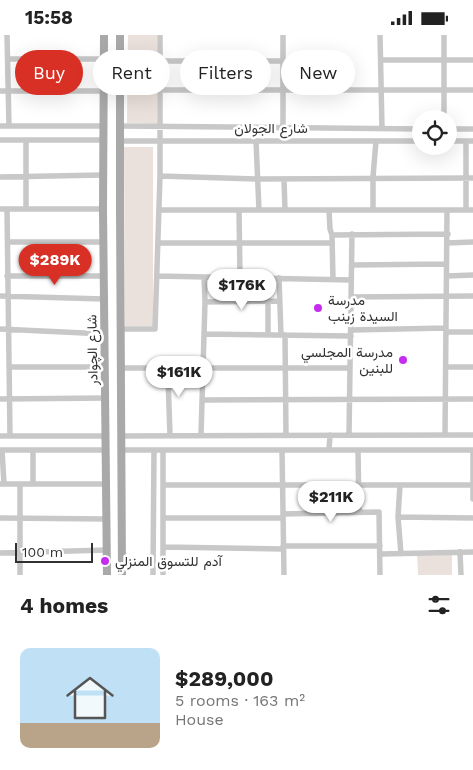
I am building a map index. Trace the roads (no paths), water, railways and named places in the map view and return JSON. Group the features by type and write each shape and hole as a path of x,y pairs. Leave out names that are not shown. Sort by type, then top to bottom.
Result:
{"main road":[{"name":"شارع الچوادر","path":"104,35 104,50"},
{"name":"شارع الچوادر","path":"120,35 122,575"},
{"name":"شارع الچوادر","path":"104,95 103,242 107,575"},
{"path":"105,350 120,349"}],"street":[{"path":"8,35 9,126"},
{"path":"160,35 160,50"},
{"path":"283,35 283,50"},
{"path":"380,35 382,128"},
{"path":"444,35 444,110"},
{"path":"8,59 93,59"},
{"path":"381,60 473,60"},
{"path":"170,61 281,61"},
{"path":"170,90 281,90"},
{"path":"355,90 473,90"},
{"path":"0,91 93,91"},
{"path":"120,329 155,329 160,176 160,95"},
{"path":"283,95 283,128"},
{"path":"0,126 104,126"},
{"name":"شارع الجولان","path":"120,126 412,129"},
{"path":"362,128 362,141"},
{"path":"457,129 473,129"},
{"path":"0,140 104,140"},
{"path":"26,140 26,209"},
{"name":"شارع الجولان","path":"120,141 412,141"},
{"path":"256,141 259,210"},
{"path":"373,210 376,141"},
{"path":"457,141 470,141 466,179 466,210"},
{"path":"0,177 103,175"},
{"path":"160,176 257,179 473,178"},
{"path":"284,179 285,210"},
{"path":"0,209 103,209"},
{"path":"7,209 3,230 8,242 10,436"},
{"path":"159,210 473,210"},
{"path":"239,210 240,277"},
{"path":"329,210 332,235 333,279"},
{"path":"445,435 448,297 446,243 448,210"},
{"path":"349,435 352,234"},
{"path":"332,235 448,234"},
{"path":"8,242 103,242"},
{"path":"158,243 332,243"},
{"path":"446,243 473,243"},
{"path":"0,263 7,263"},
{"path":"352,265 446,264"},
{"path":"448,276 473,275"},
{"path":"8,276 104,276"},
{"path":"157,276 351,280"},
{"path":"201,435 204,277"},
{"path":"279,278 285,367 286,435"},
{"path":"0,296 104,299"},
{"path":"351,297 473,296"},
{"path":"268,301 268,335"},
{"path":"205,302 280,301"},
{"path":"0,329 105,334"},
{"path":"204,334 283,335 446,330 473,332"},
{"path":"9,367 105,367"},
{"path":"446,367 473,367"},
{"path":"120,368 350,368"},
{"path":"161,368 168,377 170,435"},
{"path":"0,399 106,398"},
{"path":"202,400 286,399 350,401 473,399"},
{"path":"329,450 330,435"},
{"path":"121,436 473,435"},
{"path":"0,436 106,436"},
{"path":"106,450 1,450 2,484 106,484"},
{"path":"33,450 33,484"},
{"path":"121,450 473,450 473,499"},
{"path":"153,575 154,450"},
{"path":"163,450 163,575"},
{"path":"282,450 284,575"},
{"path":"358,450 360,512"},
{"path":"20,484 20,575"},
{"path":"163,485 473,485"},
{"path":"400,485 398,517 401,554"},
{"path":"163,518 379,512 380,575"},
{"path":"398,517 473,518"},
{"path":"0,518 106,519"},
{"path":"163,547 283,548 380,546"},
{"path":"0,553 107,550"},
{"path":"460,552 461,575"},
{"path":"381,554 473,552"}],"place":[{"name":"مدرسة السيدة زينب","path":"318,308"},
{"name":"مدرسة المجلسي للبنين","path":"403,360"},
{"name":"آدم للتسوق المنزلي","path":"105,561"}]}
